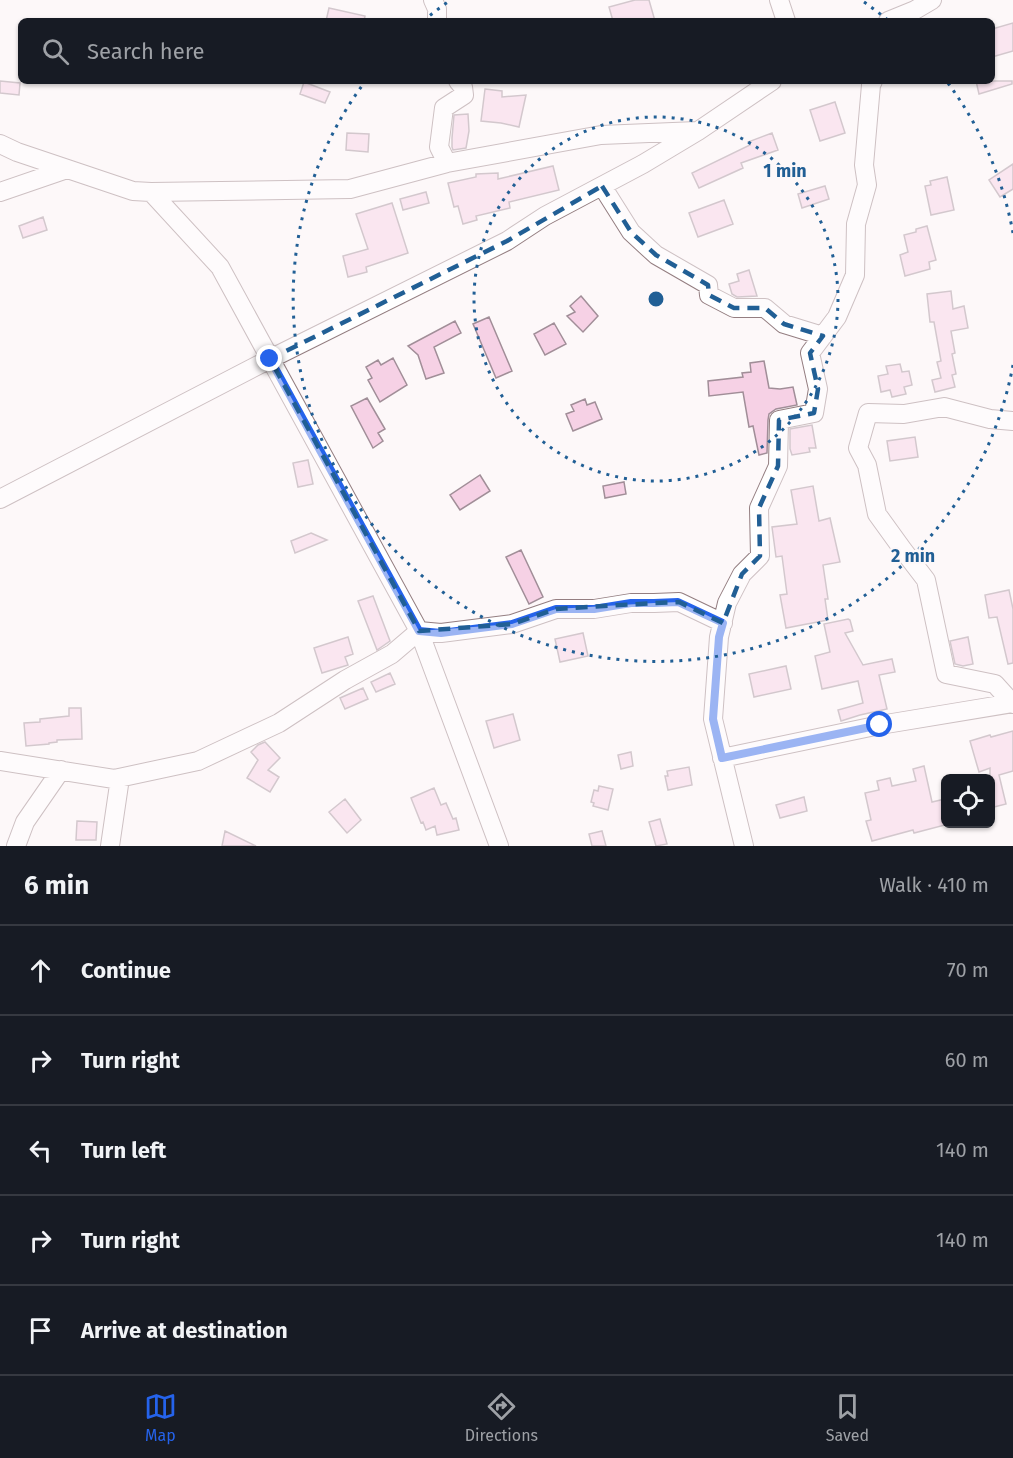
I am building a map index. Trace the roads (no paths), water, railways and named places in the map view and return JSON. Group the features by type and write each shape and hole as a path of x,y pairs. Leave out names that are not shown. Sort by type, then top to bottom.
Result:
{"street":[{"path":"433,0 437,9 437,18"},
{"path":"779,0 785,18"},
{"path":"912,16 932,0"},
{"path":"447,163 439,147 444,108 464,95 460,84"},
{"path":"0,499 270,359 507,241 545,216 643,164 698,131 768,84"},
{"path":"744,846 713,719 719,637 727,603 742,574 760,556 759,508 778,466 779,420 814,412 818,388 810,353 837,317 855,275 856,224 867,185 864,165 872,84"},
{"path":"0,144 18,153 133,191 350,189 447,163 601,135 698,131"},
{"path":"0,192 67,169"},
{"path":"602,186 631,232 656,255 708,285 709,295 734,308 765,308 784,324 823,336"},
{"path":"151,192 220,267 419,631 499,846"},
{"path":"1012,703 995,684 946,674 926,580 877,514 867,465 858,448 868,413 904,414 944,407 990,419 1013,421"},
{"path":"0,760 114,779 198,761 279,723 345,680 392,654 419,631 441,633 512,624 556,609 594,609 631,603 678,602 723,623"},
{"path":"722,758 880,725 1012,703"},
{"path":"16,846 25,822 61,770"},
{"path":"110,846 120,778"}]}
